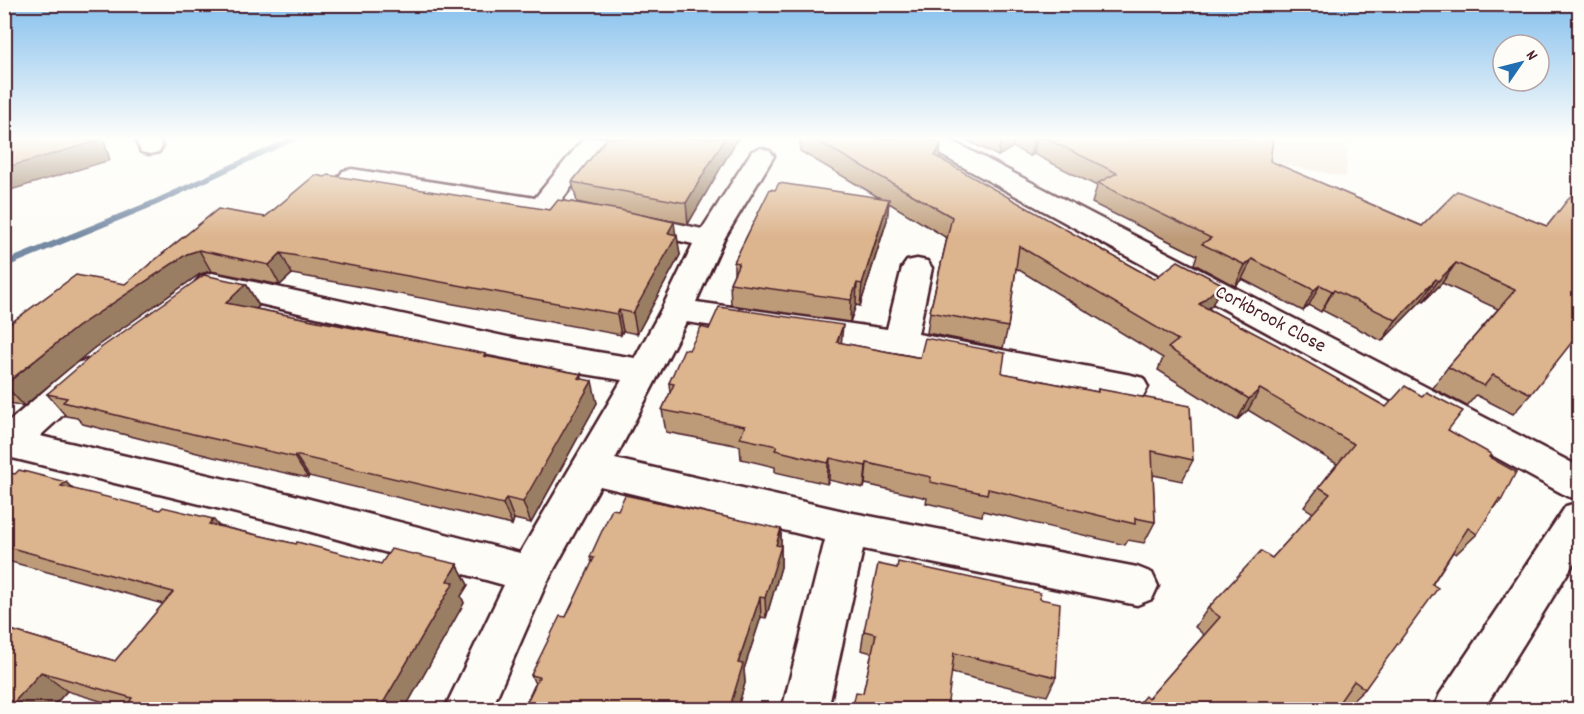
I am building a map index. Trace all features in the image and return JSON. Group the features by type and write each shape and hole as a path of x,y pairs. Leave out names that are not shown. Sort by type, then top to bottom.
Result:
{"street":[{"path":"543,207 571,171"},
{"path":"467,710 530,574 591,469 677,310 710,239 752,171"},
{"name":"Corkbrook Close","path":"991,171 1580,485"},
{"path":"352,177 624,220 710,239"},
{"path":"900,342 917,267"},
{"path":"187,299 212,284 517,351 643,371"},
{"path":"677,310 900,342 1131,387"},
{"path":"7,442 107,357"},
{"path":"7,442 290,510 530,574"},
{"path":"591,469 848,530 1137,586"},
{"path":"1456,710 1580,518"},
{"path":"805,710 848,530"}],"shaded area":[{"path":"1317,171 1346,171 1346,177"}],"building":[{"path":"580,171 705,171 686,203 572,182"},
{"path":"871,171 962,171 1154,279 1178,261 1222,284 1199,304 1386,407 1405,386 1422,396 1426,392 1463,411 1448,430 1491,454 1489,457 1516,472 1501,501 1499,499 1477,534 1468,528 1432,584 1438,588 1365,689 1354,681 1334,710 1133,710 1145,696 1148,699 1220,617 1208,608 1261,551 1272,558 1330,494 1319,487 1354,444 1260,389 1249,399 1168,348 1178,340 1019,246 1008,327 930,312 952,217"},
{"path":"1114,171 1294,171 1422,226 1457,191 1547,226 1573,193 1580,195 1580,332 1531,394 1493,375 1484,386 1448,367 1515,290 1456,263 1438,281 1436,279 1396,320 1334,290 1320,285 1314,290 1252,259 1245,265 1202,244 1211,238 1098,183 1117,173"},
{"path":"315,175 325,177 328,175 550,210 558,200 620,210 674,222 668,233 677,235 633,313 619,310 617,314 281,253 269,265 199,250 187,254 77,327 4,385 4,328 76,275 125,284 218,209 265,217"},
{"path":"779,183 889,199 862,284 857,283 851,300 730,283 739,263 734,262 770,189 775,190"},
{"path":"204,275 246,284 226,303 581,374 578,378 592,381 523,502 506,498 503,504 295,455 294,457 197,435 63,402 67,398 47,394 102,347"},
{"path":"719,307 843,325 837,342 920,358 925,338 1005,353 1002,373 1098,392 1098,389 1190,406 1193,460 1152,451 1155,522 1135,518 1135,524 988,489 987,494 930,482 931,477 867,463 866,466 830,458 828,463 775,450 777,446 740,438 745,426 662,410 674,384 669,383 684,349 689,350 701,327 709,329"},
{"path":"19,470 66,482 61,486 160,510 163,507 213,519 209,524 296,544 297,542 381,564 391,549 457,564 447,581 454,582 379,710 147,710 128,704 132,698 41,672 7,710 4,710 4,628 115,661 173,592 4,546 4,472 15,474"},
{"path":"625,495 781,529 776,545 781,546 765,598 760,597 738,663 743,664 729,710 523,710 539,677 531,675 560,616 566,617 594,558 590,557 612,509 618,510"},
{"path":"898,562 1040,593 1040,599 1060,603 1056,677 954,653 947,710 852,710 856,692 863,693 876,634 864,631 878,564 897,568"},
{"path":"1565,704 1573,710 1563,710"}],"waterway":[{"path":"4,265 154,203 223,171"}]}
